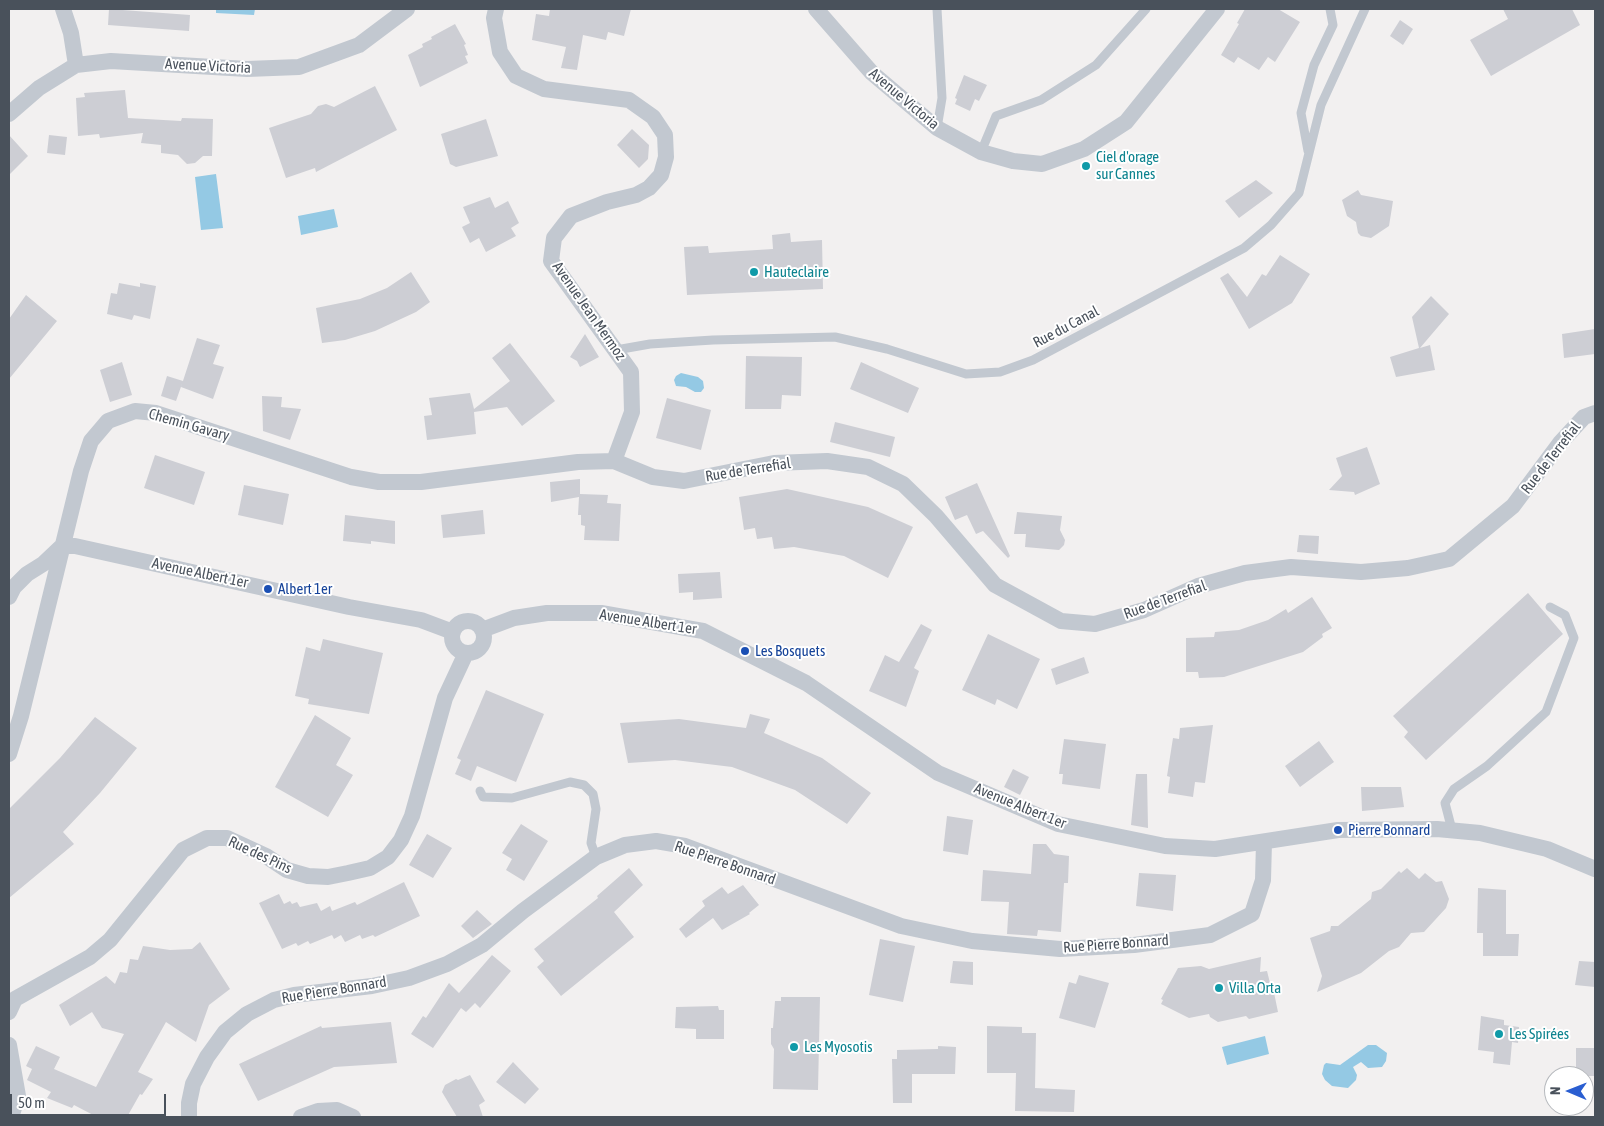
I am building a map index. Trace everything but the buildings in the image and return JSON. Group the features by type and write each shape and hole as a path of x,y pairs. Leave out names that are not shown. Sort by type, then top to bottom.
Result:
{"street":[{"path":"63,9 71,33 76,65"},
{"name":"Avenue Victoria","path":"9,114 40,88 76,65 111,61 247,69 299,67 359,45 407,9"},
{"name":"Avenue Jean Mermoz","path":"496,9 494,18 500,52 516,76 544,89 629,100 653,117 665,135 666,157 661,176 649,188 636,195 607,202 571,216 554,238 551,261 631,372 632,412 614,461"},
{"name":"Avenue Victoria","path":"816,9 872,73 936,128 981,152 1013,161 1042,164 1084,149 1126,122 1140,108 1217,9"},
{"name":"Chemin Gavary","path":"9,754 21,716 81,471 91,441 108,421 135,411 156,413 352,477 379,482 421,482 578,462 614,461"},
{"name":"Rue de Terrefial","path":"614,461 653,477 684,481 774,463 827,461 868,467 903,484 936,516 995,585 1062,621 1096,624 1144,610 1198,586 1245,573 1291,567 1361,572 1408,568 1449,559 1513,506 1560,443 1584,417 1595,414"},
{"path":"9,597 14,587 27,574 43,564 62,546"},
{"name":"Avenue Albert 1er","path":"62,546 75,546 349,607 422,620 452,632"},
{"name":"Avenue Albert 1er","path":"482,630 514,618 547,613 601,613 703,631 806,683 938,773 1058,824 1165,846 1215,849 1338,830 1452,830 1480,833 1547,849 1595,869"},
{"path":"469,621 479,625 482,630 484,640 482,645 474,652 466,653 455,647 452,632 459,623 469,621"},
{"name":"Rue des Pins","path":"9,1012 15,999 90,957 110,940 183,850 207,838 227,838 266,856 287,870 308,876 328,877 348,874 370,868 388,857 401,840 412,816 446,698 466,653"},
{"name":"Rue Pierre Bonnard","path":"189,1117 189,1103 194,1084 208,1057 225,1032 247,1014 274,1000 294,995 372,986 409,978 447,964 482,945 570,875 596,857 625,845 656,841 685,846 901,926 972,941 1060,949 1134,945 1210,935 1252,914 1263,880 1264,842"},
{"path":"9,1045 18,1096 11,1117"},
{"path":"301,1117 318,1110 337,1110 354,1117"}],"lane":[{"path":"936,128 942,98 938,9"},
{"path":"981,152 996,116 1042,100 1096,65 1146,9"},
{"path":"1309,153 1301,113 1314,65 1333,25 1330,9"},
{"name":"Rue du Canal","path":"616,350 650,344 713,340 835,337 887,349 966,374 1000,372 1033,360 1244,248 1271,225 1299,193 1321,105 1364,9"},
{"path":"1452,830 1446,803 1454,789 1487,766 1546,712 1574,638 1565,615 1550,607"},
{"path":"480,791 483,797 512,798 570,782 584,785 593,794 596,809 591,843 596,857"}],"water":[{"path":"216,9 255,9 254,15 216,13"},
{"path":"216,174 223,228 201,230 195,177"},
{"path":"334,209 338,227 301,235 298,216"},
{"path":"681,373 698,377 703,381 704,388 701,392 676,386 674,380"},
{"path":"1265,1036 1269,1054 1227,1065 1222,1047"},
{"path":"1368,1045 1376,1045 1387,1053 1386,1061 1382,1067 1368,1068 1361,1062 1353,1067 1357,1075 1356,1080 1348,1088 1332,1086 1325,1080 1322,1074 1326,1063 1340,1065"}],"place":[{"name":"Ciel d'orage sur Cannes","path":"1086,166"},
{"name":"Hauteclaire","path":"754,272"},
{"name":"Albert 1er","path":"268,589"},
{"name":"Les Bosquets","path":"745,651"},
{"name":"Pierre Bonnard","path":"1338,830"},
{"name":"Villa Orta","path":"1219,988"},
{"name":"Les Spirées","path":"1499,1034"},
{"name":"Les Myosotis","path":"794,1047"}]}
